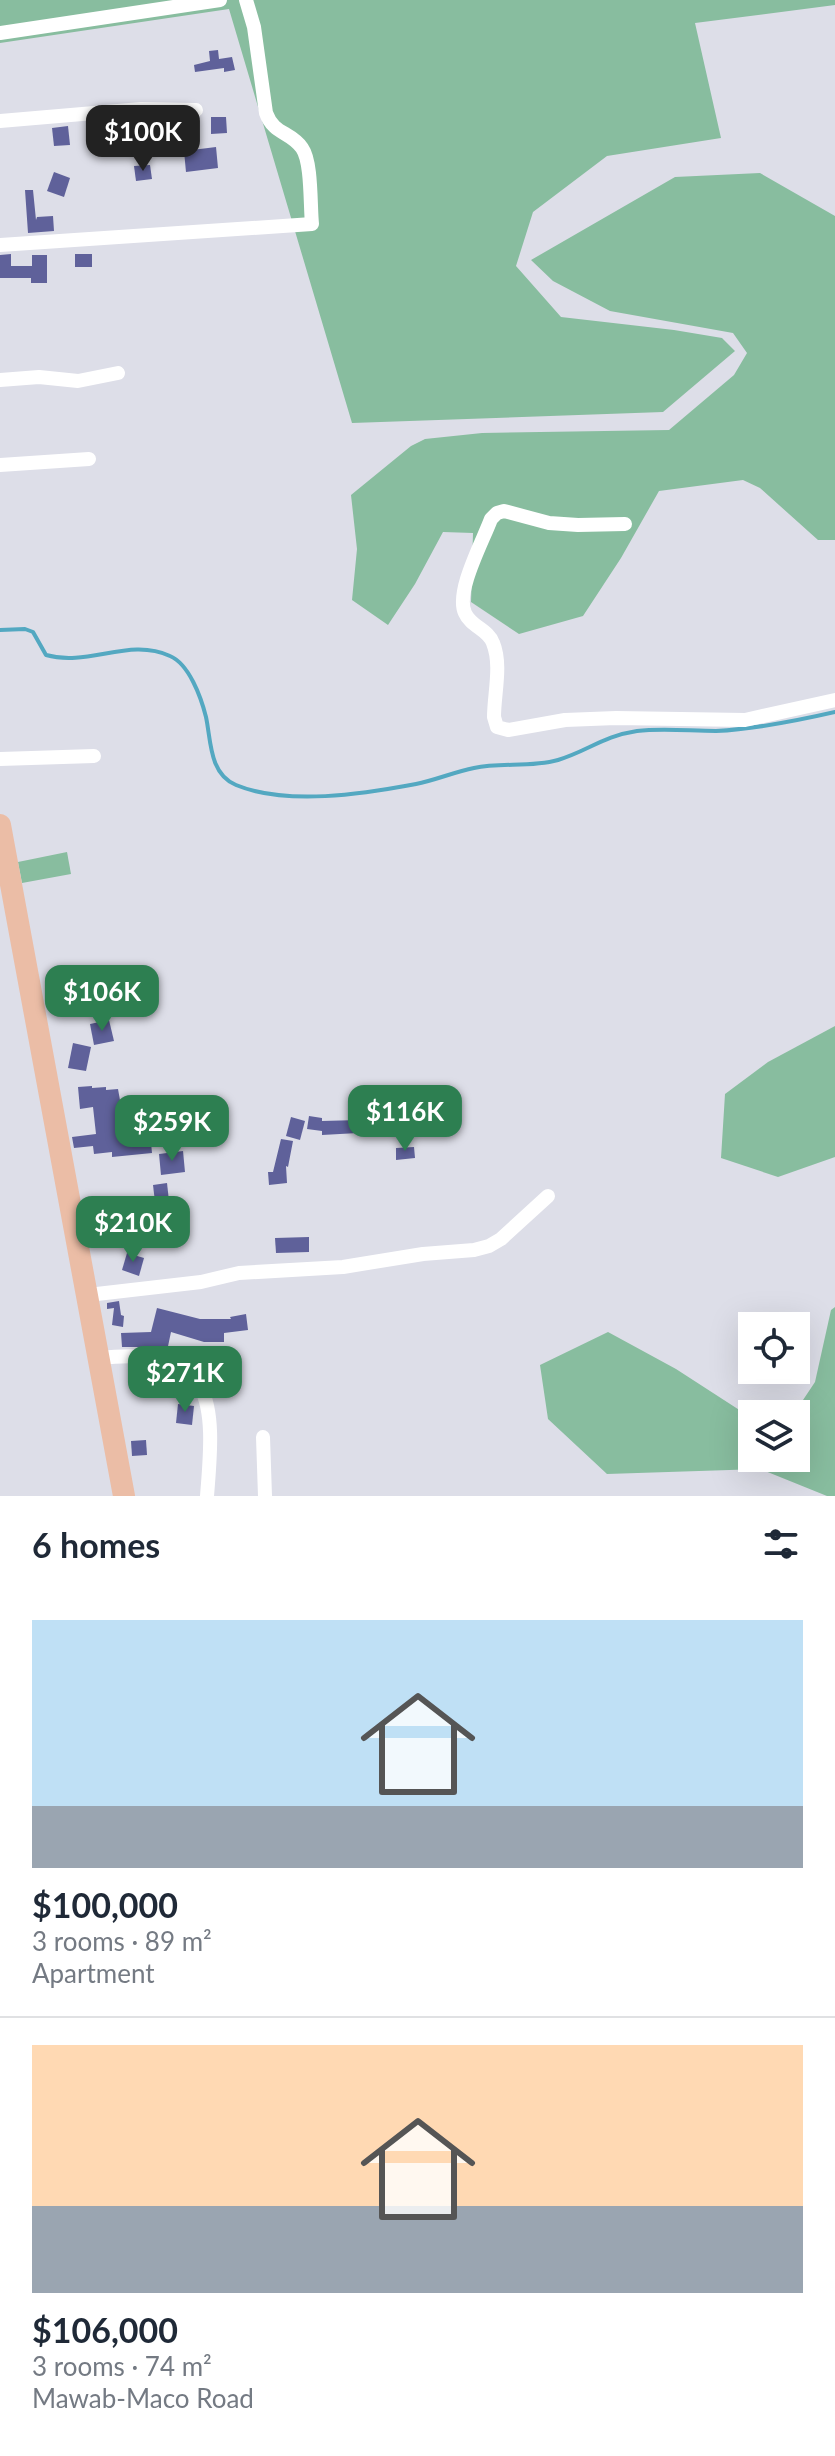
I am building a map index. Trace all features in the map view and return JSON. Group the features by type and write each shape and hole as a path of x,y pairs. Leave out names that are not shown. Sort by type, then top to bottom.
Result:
{"main road":[{"path":"0,825 124,1496"}],"street":[{"path":"0,33 220,0"},
{"path":"0,245 312,224 303,149 294,139 270,124 266,113 254,27 246,0"},
{"path":"0,121 141,109 196,110"},
{"path":"0,380 39,377 78,381 118,373"},
{"path":"0,465 89,459"},
{"path":"625,524 549,523 504,511 491,519 465,586 462,602 473,624 485,630 493,641 496,653 494,717 497,727 508,730 565,720 616,718 745,720 835,700"},
{"path":"0,759 94,756"},
{"path":"88,1295 201,1282 239,1273 343,1267 423,1254 474,1250 501,1239 548,1196"},
{"path":"99,1358 150,1358 182,1368 196,1379 206,1395 210,1411 207,1496"},
{"path":"263,1437 265,1496"}],"green space":[{"path":"0,0 835,0 835,5 695,23 721,138 607,156 533,212 516,266 561,317 722,338 735,351 663,412 352,423 229,9 0,43"},
{"path":"760,173 835,216 835,540 818,540 760,488 743,480 659,491 583,616 519,634 471,602 473,533 443,532 388,625 352,600 357,549 351,495 411,446 425,439 482,433 669,430 734,375 747,353 733,333 610,311 553,281 531,260 675,177"},
{"path":"67,852 71,874 22,883 18,862"},
{"path":"835,1026 835,1157 778,1177 721,1158 725,1094 768,1062"},
{"path":"835,1307 835,1496 827,1496 767,1472 810,1472 810,1400 803,1400 815,1382 831,1310"},
{"path":"608,1332 676,1369 738,1409 738,1470 607,1474 548,1419 540,1365"}],"building":[{"path":"218,50 219,59 232,57 235,70 224,72 224,68 195,72 194,65 210,61 209,51"},
{"path":"211,117 226,117 227,133 211,134"},
{"path":"68,126 70,145 54,146 52,128"},
{"path":"216,147 218,168 186,172 184,151"},
{"path":"150,165 152,179 136,181 134,166"},
{"path":"54,172 70,178 64,197 47,191"},
{"path":"25,190 33,190 36,220 37,217 53,216 54,231 28,233"},
{"path":"11,254 11,266 32,266 32,255 47,255 47,283 31,283 31,278 0,278 0,255"},
{"path":"75,254 92,254 92,267 75,267"},
{"path":"59,991 81,996 78,1009 56,1004"},
{"path":"109,1020 114,1041 94,1045 90,1024"},
{"path":"73,1043 91,1047 86,1071 68,1068"},
{"path":"78,1087 118,1089 126,1134 150,1132 152,1153 112,1157 112,1152 94,1154 93,1146 74,1148 72,1137 96,1134 93,1107 80,1109"},
{"path":"171,1110 173,1128 154,1130 153,1112"},
{"path":"309,1116 322,1118 322,1121 359,1120 358,1133 322,1135 322,1131 307,1129"},
{"path":"291,1117 305,1121 300,1140 286,1136"},
{"path":"281,1139 293,1141 286,1166 287,1183 269,1185 268,1172 273,1172"},
{"path":"414,1147 415,1158 396,1160 396,1148"},
{"path":"183,1151 185,1172 161,1175 159,1154"},
{"path":"167,1183 169,1201 155,1202 153,1185"},
{"path":"309,1237 309,1252 276,1253 275,1238"},
{"path":"127,1253 144,1258 139,1276 122,1270"},
{"path":"119,1301 121,1315 124,1316 123,1327 112,1325 114,1308 107,1309 107,1303"},
{"path":"157,1308 200,1319 231,1319 246,1314 248,1330 224,1333 224,1342 204,1342 171,1332 167,1351 122,1347 121,1333 151,1332"},
{"path":"159,1376 180,1379 178,1395 157,1392"},
{"path":"178,1404 194,1406 192,1425 176,1423"},
{"path":"146,1440 147,1455 132,1456 131,1441"}],"waterway":[{"path":"0,630 25,629 33,632 46,655 62,658 139,650 155,651 177,660 197,691 206,717 213,756 221,773 236,785 278,795 349,794 416,784 484,766 548,762 615,736 637,731 731,730 835,712"}]}
